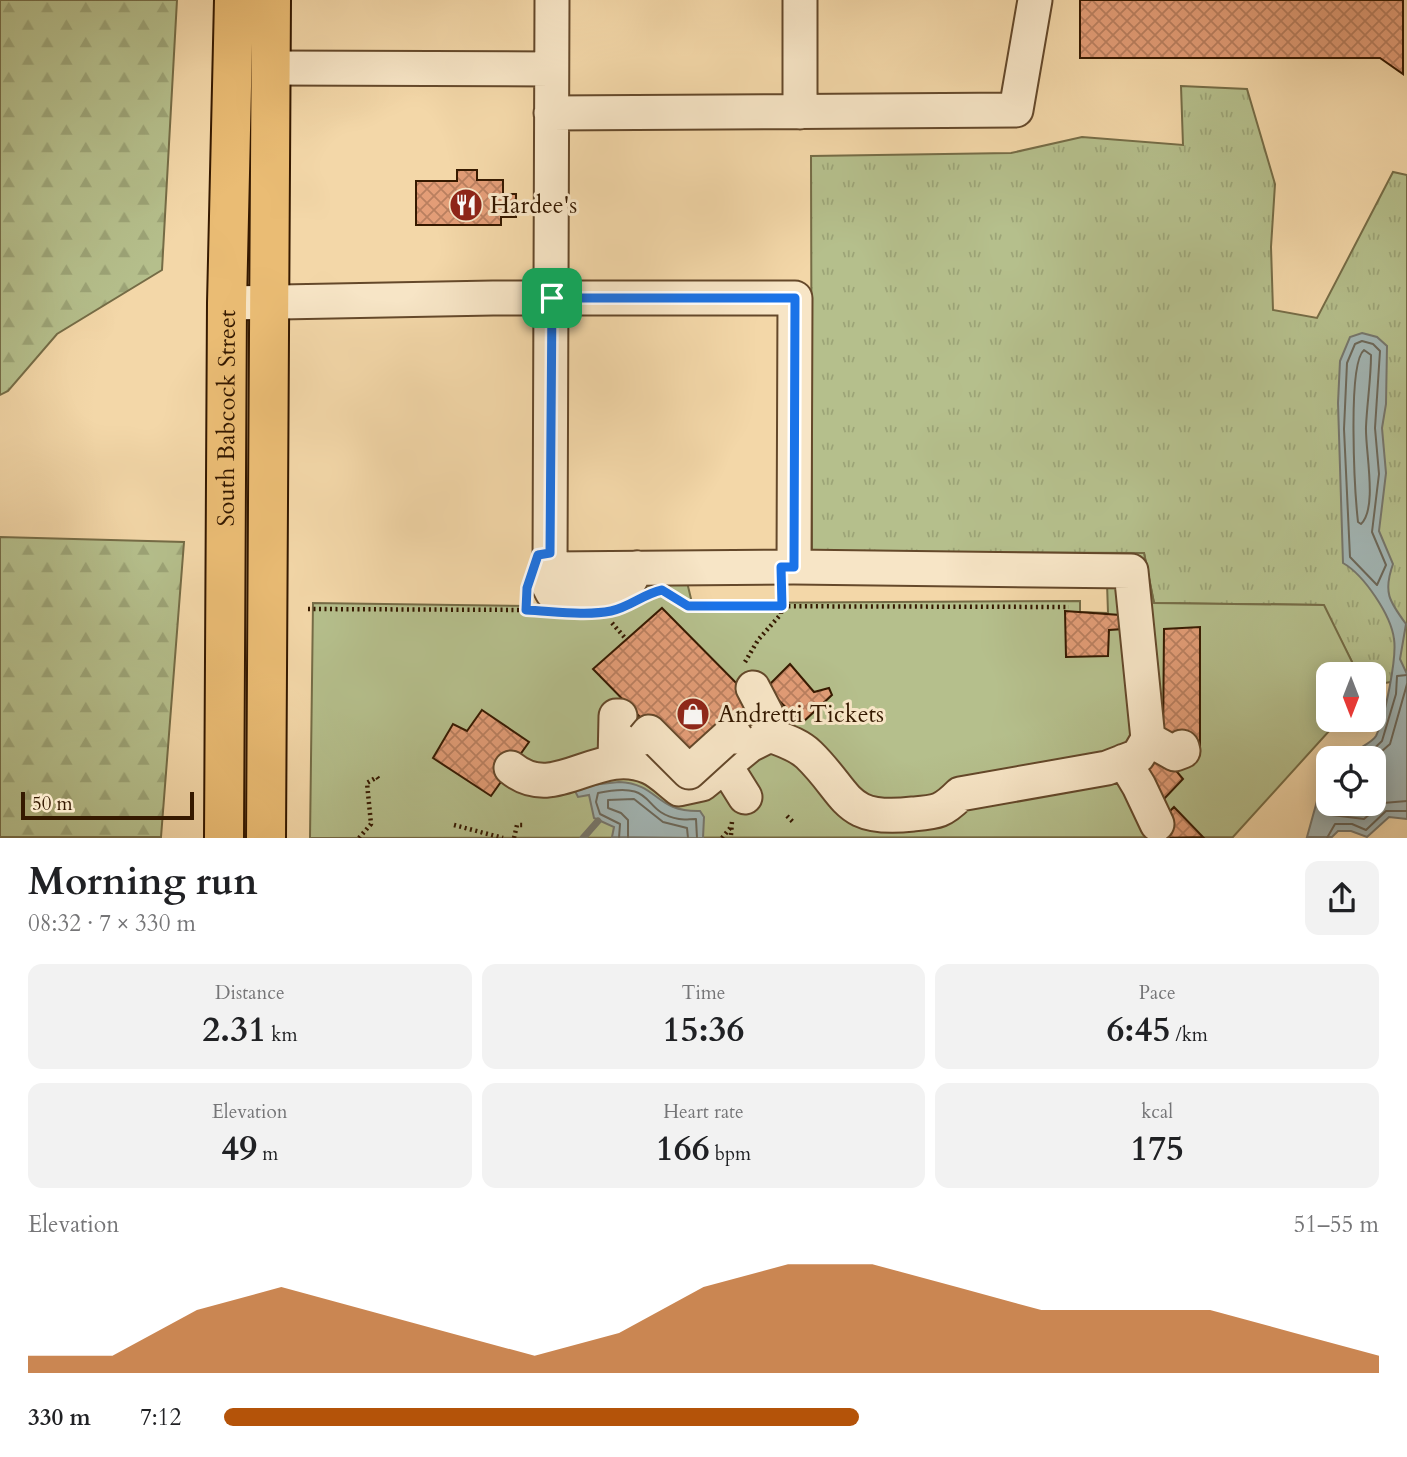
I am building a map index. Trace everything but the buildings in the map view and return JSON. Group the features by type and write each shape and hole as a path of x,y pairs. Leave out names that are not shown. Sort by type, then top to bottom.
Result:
{"main road":[{"name":"South Babcock Street","path":"224,838 226,303 234,0"},
{"name":"South Babcock Street","path":"266,838 267,301 271,0"}],"street":[{"path":"552,0 550,569 788,567 1131,571 1148,739 1138,755 1107,768 960,794 947,823 906,815 866,815 841,797 808,754 751,730 733,732 689,772 649,733 632,727 616,716 615,762"},
{"path":"800,0 800,112"},
{"path":"551,113 1016,110 1035,0"},
{"path":"270,68 551,69"},
{"path":"226,303 552,298 795,298 788,567"},
{"path":"511,768 526,780 568,782 590,766 615,762 649,767 679,789 702,784 751,730"},
{"path":"743,810 751,730"},
{"path":"1148,739 1175,754 1183,751 1182,747"},
{"path":"1124,761 1144,795 1156,832"}],"path":[{"path":"751,730 743,665 758,640 781,614 788,567"},
{"path":"662,590 688,606 1069,607"},
{"path":"526,599 526,610"},
{"path":"308,609 538,610"},
{"path":"359,838 372,824 367,783 377,777 380,780"},
{"path":"722,838 743,810"},
{"path":"787,816 794,823"},
{"path":"454,825 503,838"},
{"path":"514,838 517,825 523,825"}],"green space":[{"path":"0,0 177,0 162,270 57,334 8,391 0,395"},
{"path":"1181,86 1247,89 1275,184 1271,247 1273,310 1317,318 1393,172 1407,175 1407,679 1386,683 1386,662 1352,662 1323,605 1154,603 1144,553 812,552 811,156 1011,153 1082,137 1183,145"},
{"path":"0,537 184,542 161,837 0,837"},
{"path":"1106,553 1144,553 1154,603 1324,605 1352,662 1316,662 1316,732 1328,732 1233,837 310,838 313,603 531,606 640,583 687,582 692,603 1080,601 1080,612 1108,613"}],"water":[{"path":"1362,333 1377,337 1387,346 1386,404 1382,428 1386,473 1379,531 1393,564 1388,582 1389,596 1406,624 1400,659 1407,674 1407,819 1389,817 1367,837 1351,831 1338,831 1332,837 1307,837 1316,805 1316,816 1386,816 1386,746 1364,746 1375,738 1377,732 1386,732 1386,704 1394,660 1394,639 1388,619 1368,586 1343,563 1338,403 1340,361 1350,337"},
{"path":"619,782 651,792 674,807 700,811 704,817 703,838 612,837 614,827 594,818 589,795 578,797 573,787"}],"waterway":[{"path":"583,838 598,821"}],"place":[{"name":"Hardee's","path":"466,205"},
{"name":"Andretti Tickets","path":"693,714"}],"route":[{"path":"552,298 795,298 794,567 781,567 782,606 688,606 677,602 662,590 646,593 628,606 607,612 526,610 527,588 532,569 538,555 550,553 552,298"}]}
